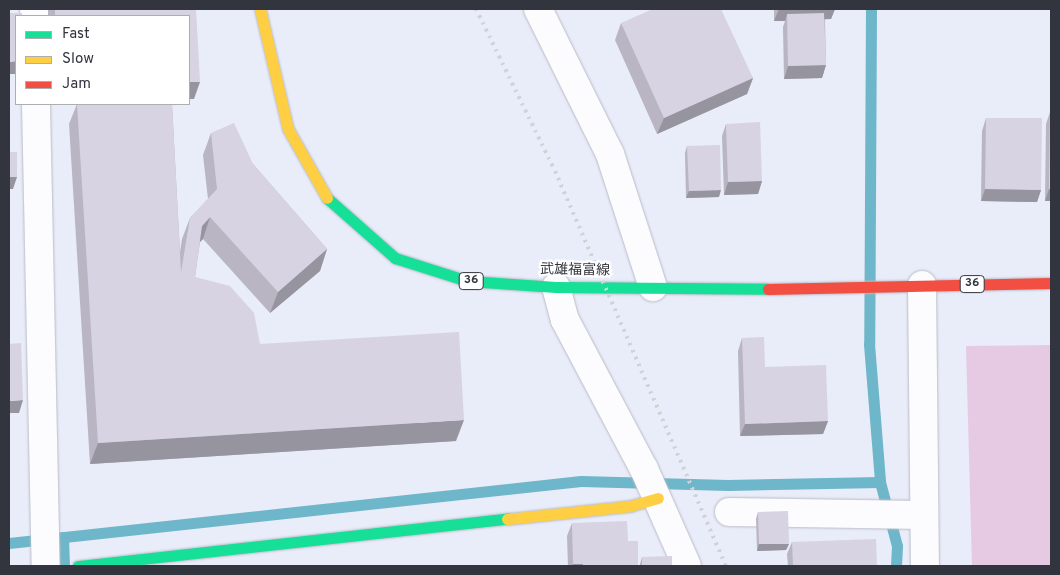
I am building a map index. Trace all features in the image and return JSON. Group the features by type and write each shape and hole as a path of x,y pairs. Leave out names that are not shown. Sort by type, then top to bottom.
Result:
{"main road":[{"name":"武雄福富線","path":"260,9 288,129 328,200 395,258 468,281 556,287 844,290 922,285 1051,283"},
{"path":"78,566 630,506 658,498"}],"street":[{"path":"538,9 610,154 653,287"},
{"path":"36,105 45,561"},
{"path":"922,285 916,514 925,566"},
{"path":"556,287 565,320 644,469 687,566"},
{"path":"729,512 916,514"}],"shaded area":[{"path":"1051,345 1051,566 972,566 966,346"}],"building":[{"path":"55,9 196,9 200,82 190,82 190,15 55,15"},
{"path":"653,9 721,9 753,78 664,118 621,23"},
{"path":"9,13 22,13 22,15 15,15 15,61 9,62"},
{"path":"824,13 826,65 788,66 787,14"},
{"path":"77,105 172,105 181,272 190,218 217,189 211,133 234,123 253,164 327,249 278,292 210,217 202,226 195,277 230,286 254,313 260,344 459,332 464,420 98,443"},
{"path":"1050,112 1051,189 1049,189"},
{"path":"986,118 1042,118 1041,190 985,189"},
{"path":"760,122 762,181 728,182 726,124"},
{"path":"720,145 721,190 689,191 687,146"},
{"path":"9,152 17,152 17,177 9,177"},
{"path":"764,337 765,367 826,365 828,421 745,424 742,338"},
{"path":"21,343 23,400 9,401 9,344"},
{"path":"788,511 789,544 759,544 758,512"},
{"path":"627,521 628,541 638,541 638,566 583,566 583,564 573,564 572,523"},
{"path":"876,539 877,566 793,566 792,542"},
{"path":"672,556 672,566 642,566 642,557"}],"waterway":[{"path":"871,9 869,344 880,482 897,546 896,566"},
{"path":"9,543 581,481 728,485 880,482"},
{"path":"63,537 64,566"}],"railway":[{"path":"476,9 555,171 726,566"}],"traffic: fast":[{"path":"327,198 395,258 468,281 556,287 768,289"},
{"path":"78,566 507,519"}],"traffic: slow":[{"path":"260,9 288,129 327,198"},
{"path":"507,519 630,506 658,498"}],"traffic: jam":[{"path":"768,289 1051,283"}]}
